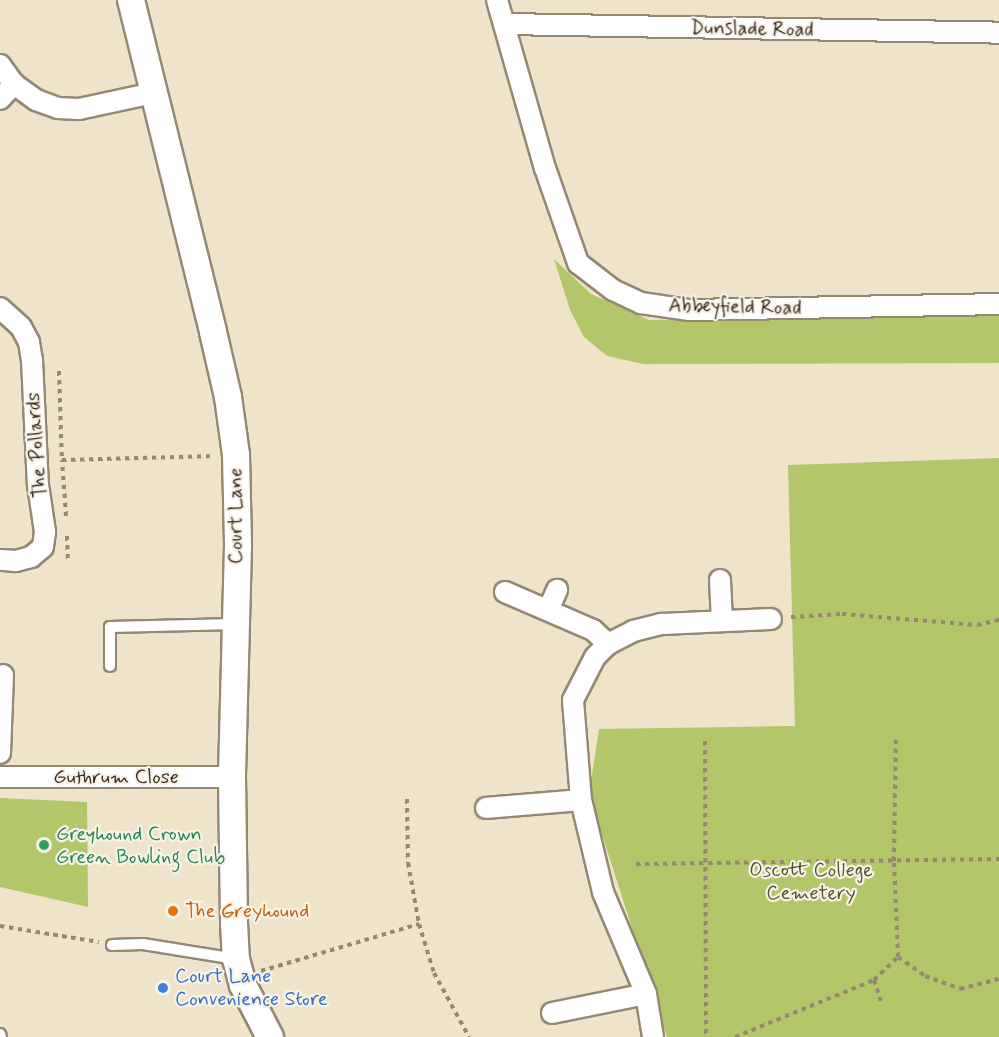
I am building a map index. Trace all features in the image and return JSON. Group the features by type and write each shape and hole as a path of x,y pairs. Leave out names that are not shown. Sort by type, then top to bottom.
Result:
{"street":[{"name":"Court Lane","path":"131,0 213,332 228,397 236,455 238,546 232,777 238,968 270,1037"},
{"name":"Abbeyfield Road","path":"497,0 545,168 578,263 613,290 641,303 689,310 999,304"},
{"name":"Dunslade Road","path":"504,24 999,33"},
{"path":"0,66 14,84 36,100 58,108 79,109 153,93"},
{"path":"0,99 14,84"},
{"name":"The Pollards","path":"0,308 21,327 29,342 32,360 38,485 45,532 43,547 31,557 15,561 0,560"},
{"path":"720,580 722,621"},
{"path":"549,608 557,590"},
{"path":"505,592 549,608 593,630 608,644"},
{"path":"653,1037 646,994 603,892 581,800 573,700 595,657 608,644 633,631 662,624 771,619"},
{"path":"0,753 3,675"},
{"name":"Guthrum Close","path":"0,777 232,777"},
{"path":"486,808 581,800"},
{"path":"552,1013 646,994"}],"lane":[{"path":"110,666 110,627 235,624"},
{"path":"112,945 144,944 238,968"}],"path":[{"path":"59,371 69,558"},
{"path":"62,460 236,455"},
{"path":"771,619 842,614 978,625 999,620"},
{"path":"735,1037 874,980 898,957 894,861 897,738"},
{"path":"705,741 706,1037"},
{"path":"407,799 408,863 419,924 434,973 469,1037"},
{"path":"636,864 999,859"},
{"path":"238,968 419,924"},
{"path":"0,926 112,945"},
{"path":"898,957 925,976 960,989 999,979"},
{"path":"874,980 881,1001"}],"green space":[{"path":"554,259 591,294 649,320 999,315 999,363 643,364 607,356 584,337 570,310"},
{"name":"Oscott College Cemetery","path":"999,458 999,1037 667,1037 589,794 599,729 795,726 788,465"},
{"name":"Greyhound Crown Green Bowling Club","path":"0,798 87,802 88,907 0,887"}],"place":[{"name":"Greyhound Crown Green Bowling Club","path":"44,845"},
{"name":"The Greyhound","path":"173,911"},
{"name":"Court Lane Convenience Store","path":"163,988"}]}
